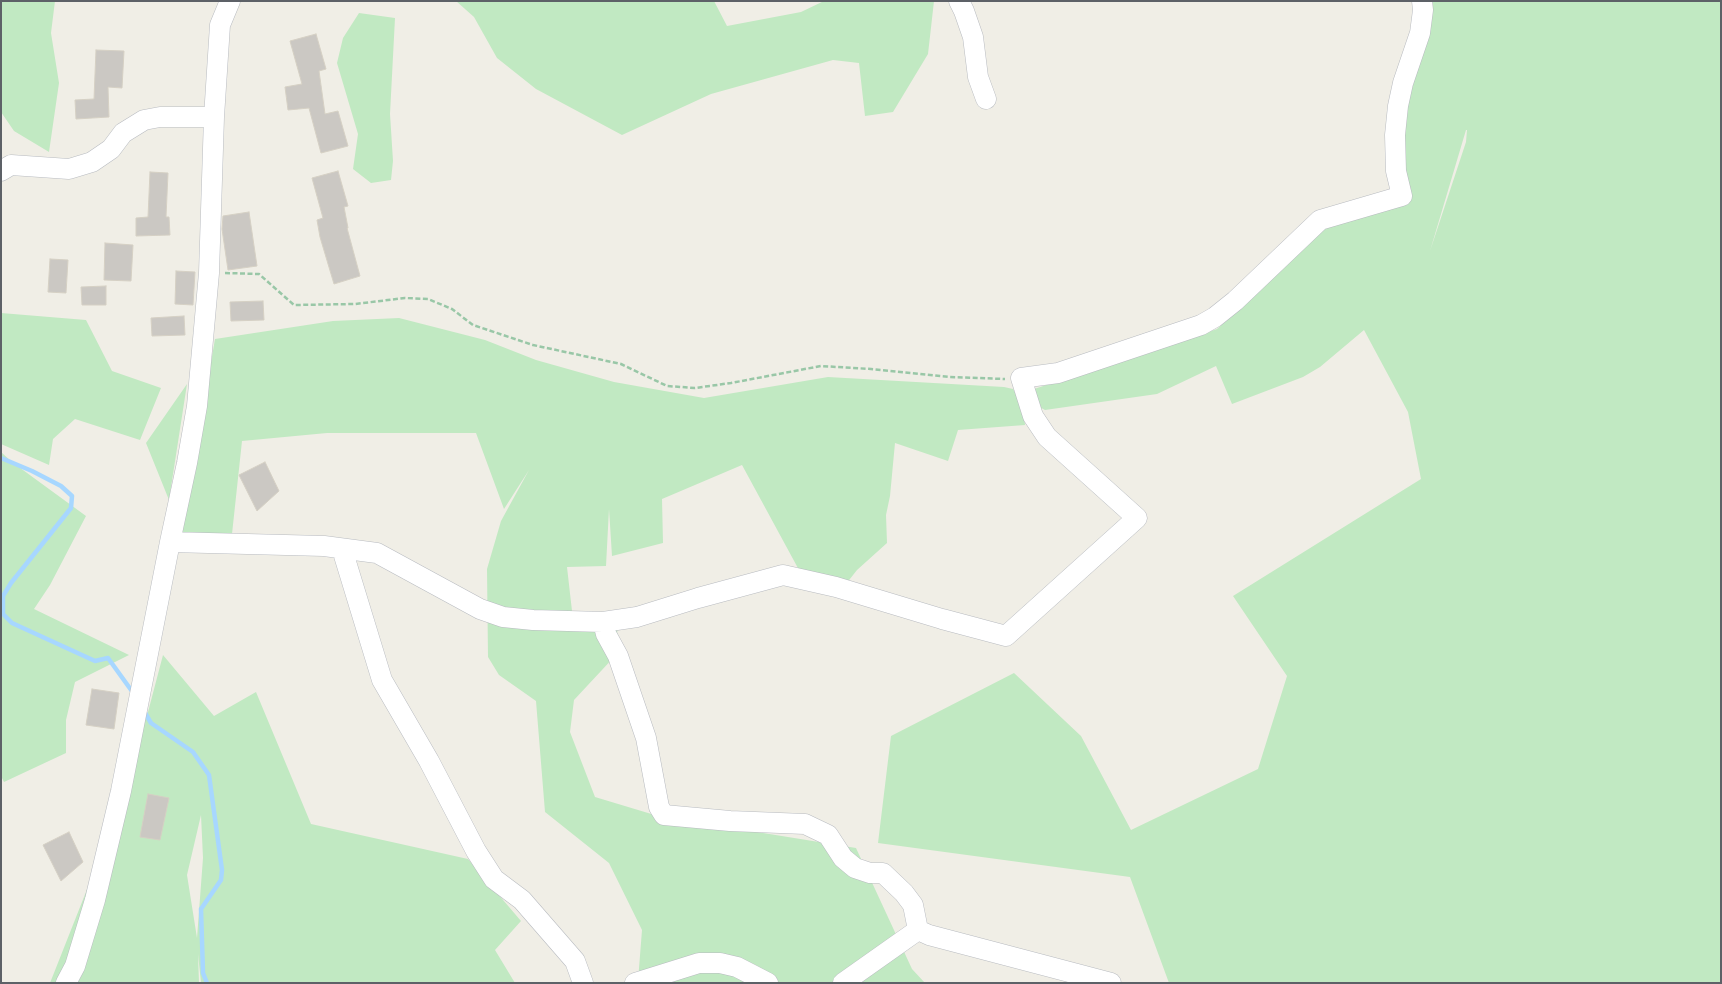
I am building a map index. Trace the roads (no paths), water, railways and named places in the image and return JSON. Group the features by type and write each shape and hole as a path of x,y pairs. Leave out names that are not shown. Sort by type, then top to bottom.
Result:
{"street":[{"path":"66,983 75,966 95,900 121,791 197,406 209,273 214,116 220,25 230,1"},
{"path":"959,1 973,37 978,77 986,99"},
{"path":"170,542 324,546 377,553 480,609 503,617 603,622 637,617 783,575 836,587 1006,636 1137,518 1043,431 1033,416 1021,378 1058,373 1201,325 1215,317 1235,301 1320,220 1402,196 1396,171 1395,135 1403,83 1420,33 1423,10 1422,1"},
{"path":"1,171 11,165 68,170 92,162 111,149 123,132 144,120 214,116"},
{"path":"342,549 382,680 429,762 476,851 494,879 522,900 574,961 583,983"},
{"path":"603,622 606,634 618,656 646,738 659,807 664,815 805,824 828,835 843,858 855,868 870,873 883,872 913,905 918,930"},
{"path":"843,983 918,930"},
{"path":"918,930 928,935 1111,983"},
{"path":"635,983 699,963 720,963 737,967 768,983"}],"waterway":[{"path":"1,458 61,486 72,496 71,508 11,583 3,596 3,614 12,623 95,661 108,658 134,694"},
{"path":"144,711 151,723 193,752 209,775 222,870 221,880 201,909 203,973 207,983"}]}
